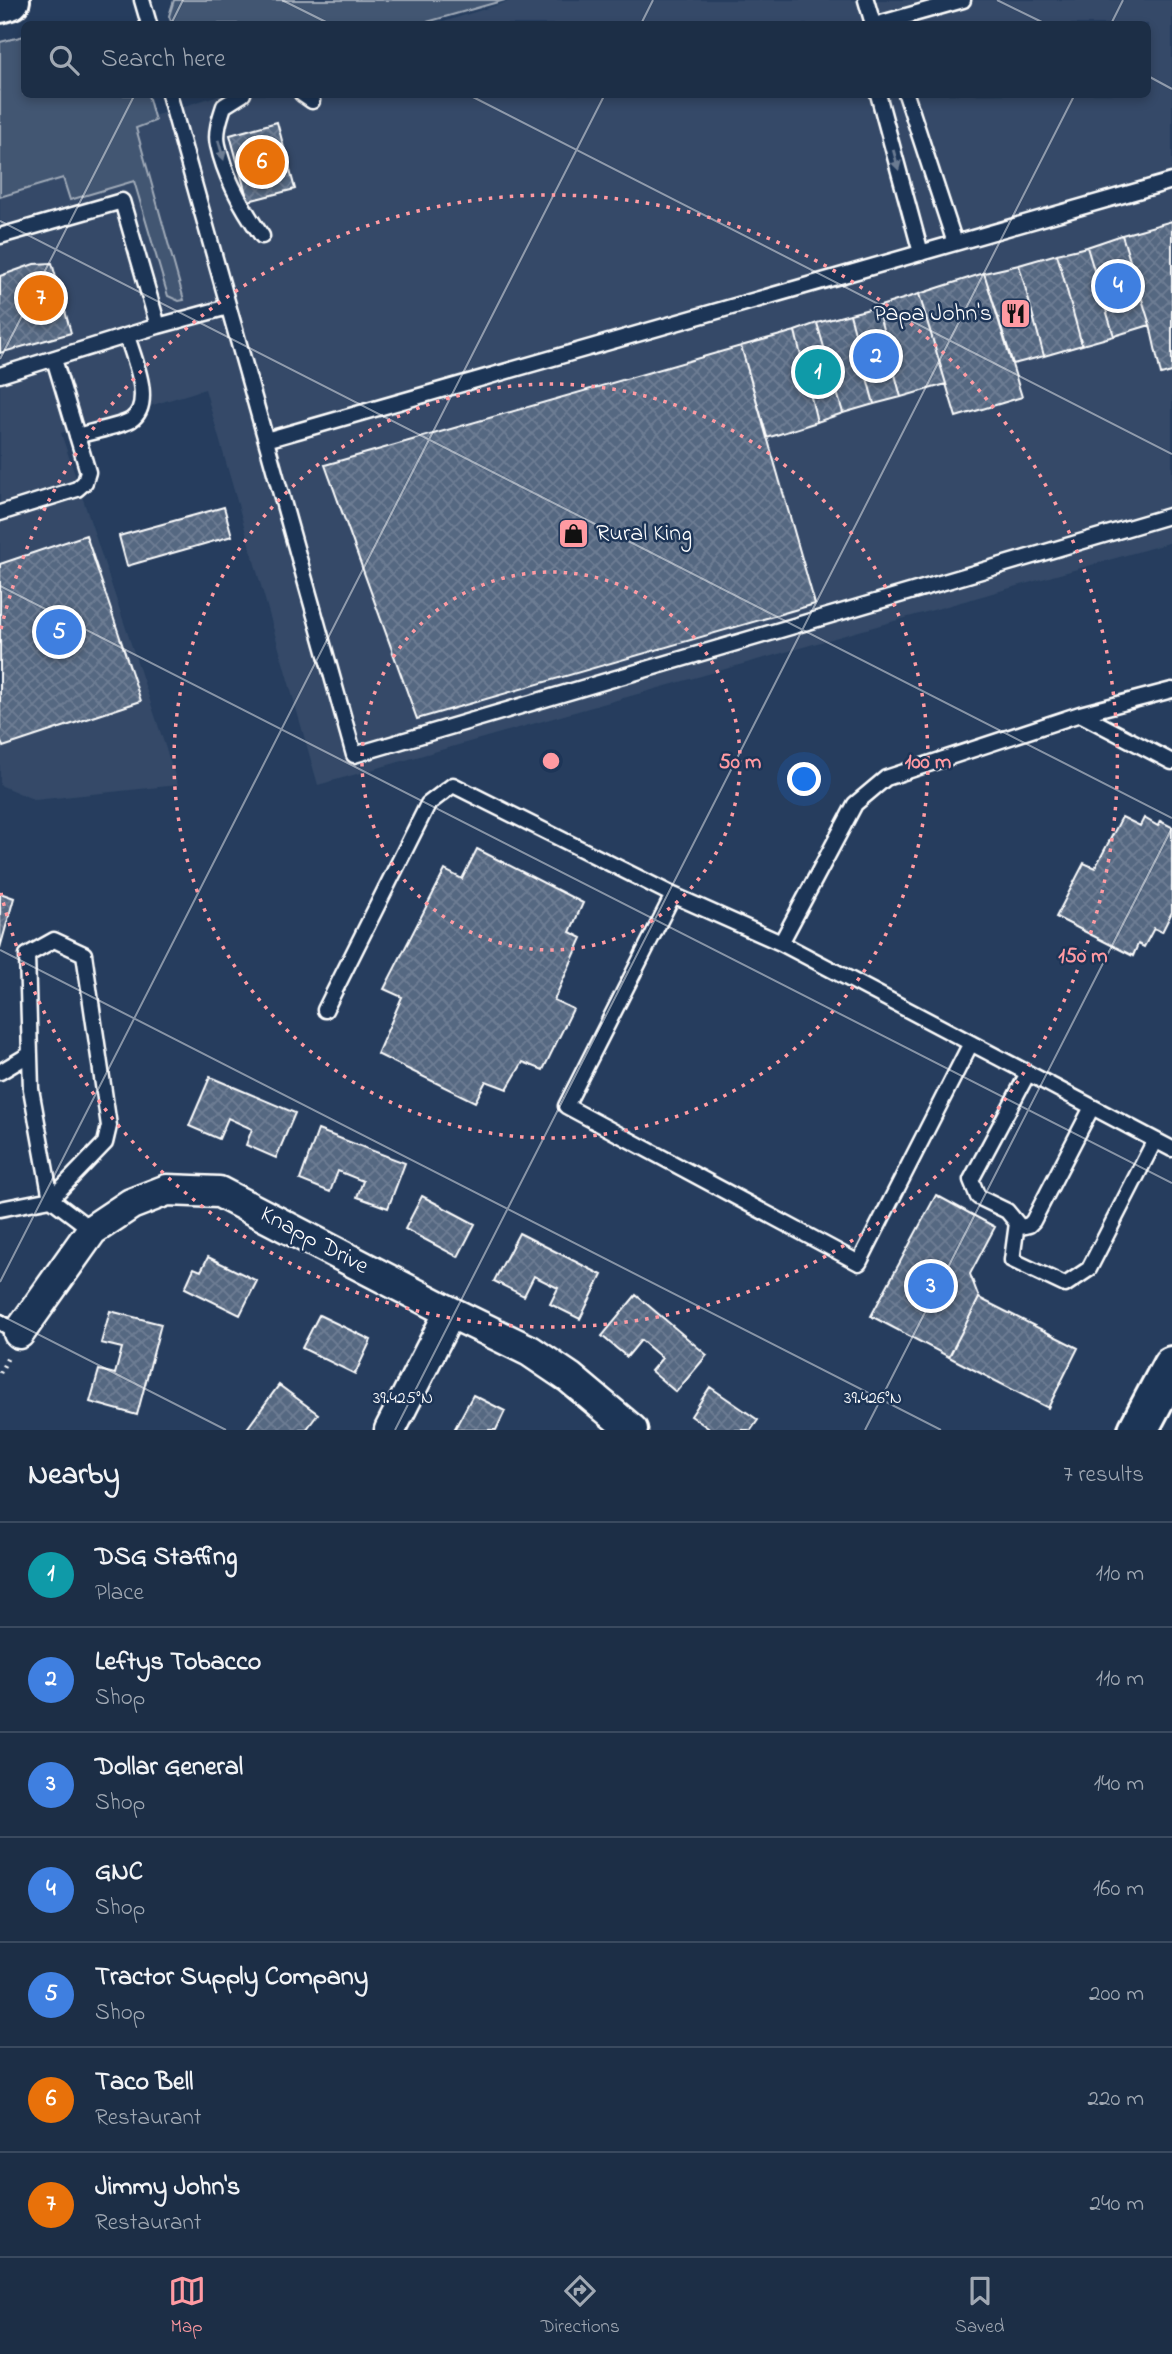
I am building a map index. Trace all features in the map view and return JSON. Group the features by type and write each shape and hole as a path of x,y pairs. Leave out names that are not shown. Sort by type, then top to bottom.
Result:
{"main road":[{"path":"0,3 10,0"},
{"path":"1138,1430 1172,1366"}],"street":[{"name":"Knapp Drive","path":"9,1328 92,1230 131,1204 167,1190 219,1192 530,1352 570,1378 632,1430"},
{"path":"390,1430 450,1312"}],"lane":[{"path":"142,0 148,21"},
{"path":"866,0 872,21"},
{"path":"889,21 963,0"},
{"path":"170,98 354,755 1172,515"},
{"path":"237,98 224,106 219,121 217,143 241,207 262,236"},
{"path":"879,98 920,253"},
{"path":"907,98 955,243"},
{"path":"266,440 1172,181"},
{"path":"0,236 122,201 158,326"},
{"path":"0,374 228,307"},
{"path":"77,436 131,420 141,406 143,393 127,335"},
{"path":"0,513 77,489 85,482 88,472 54,359"},
{"path":"780,943 855,804 886,778 1080,714 1172,690"},
{"path":"1080,714 1172,762"},
{"path":"325,1010 428,804 453,785 673,895 780,943 1172,1149"},
{"path":"673,895 566,1105 859,1263 971,1043"},
{"path":"0,1209 51,1199 105,1143 108,1126 84,954 54,940 27,955 32,1088 51,1199 92,1230"},
{"path":"0,1072 30,1054"},
{"path":"1028,1073 971,1180 978,1197 1007,1211 1017,1223 1012,1260 1065,1285 1088,1269 1155,1140"},
{"path":"1017,1228 1033,1221 1092,1107"}],"shaded area":[{"path":"174,0 505,0 431,21 171,21 169,16"},
{"path":"513,0 1172,0 1172,542 318,785 205,389 61,433 178,785 35,800 0,785 0,157 128,124 210,98 1151,98 1151,21 446,21"},
{"path":"21,37 21,98 149,98 155,121 136,128 184,300 179,301 168,296 134,181 70,200 63,178 0,197 0,42"}],"building":[{"path":"277,122 295,189 248,201 230,135"},
{"path":"1172,221 1172,372 1161,375 1150,325 1122,235"},
{"path":"1122,235 1150,325 1114,336 1087,247"},
{"path":"1087,247 1114,336 1082,345 1057,254"},
{"path":"1057,254 1082,345 1044,356 1019,265"},
{"path":"52,263 71,333 0,353 0,276 34,264"},
{"name":"Papa John's","path":"1019,265 1044,356 1013,364 984,273"},
{"path":"984,273 1022,397 956,417 919,294"},
{"path":"919,294 946,384 901,397 877,307"},
{"path":"877,307 901,397 874,404 850,314"},
{"path":"850,314 874,404 843,413 817,323"},
{"path":"817,323 843,413 817,422 795,331"},
{"path":"795,331 817,422 767,438 741,346"},
{"name":"Rural King","path":"741,346 815,604 417,719 325,465"},
{"path":"224,507 232,536 127,566 119,536"},
{"path":"86,535 141,701 3,747 0,740 0,564"},
{"path":"1122,817 1140,826 1144,818 1158,826 1160,821 1172,827 1172,912 1162,932 1154,928 1144,947 1138,944 1133,956 1056,917 1084,863 1095,868"},
{"path":"477,849 583,903 570,932 582,938 554,1000 573,1009 543,1070 523,1062 507,1089 486,1081 475,1102 377,1054 402,997 384,989 445,870 462,879"},
{"path":"0,893 14,898 0,948"},
{"path":"210,1077 295,1113 276,1158 246,1145 252,1129 228,1118 219,1139 189,1126"},
{"path":"318,1130 405,1163 388,1208 357,1197 363,1181 338,1171 330,1192 300,1180"},
{"path":"936,1195 995,1227 970,1274 979,1298 949,1357 871,1316"},
{"path":"422,1196 475,1224 458,1257 405,1229"},
{"path":"519,1233 602,1275 580,1319 550,1304 558,1288 534,1276 524,1296 494,1281"},
{"path":"208,1257 257,1281 240,1315 185,1288 194,1268 201,1271"},
{"path":"636,1295 707,1355 676,1392 651,1371 662,1358 641,1340 627,1357 602,1336"},
{"path":"979,1298 1078,1348 1048,1408 949,1357"},
{"path":"110,1311 161,1324 137,1415 90,1402 99,1370 115,1374 122,1348 101,1343"},
{"path":"319,1315 371,1340 355,1374 302,1348"},
{"path":"279,1385 318,1414 306,1430 246,1430"},
{"path":"710,1387 758,1420 751,1430 711,1430 691,1416"},
{"path":"473,1395 505,1411 496,1430 454,1430"}],"place":[{"name":"Taco Bell","path":"262,162"},
{"name":"GNC","path":"1118,286"},
{"name":"Jimmy John's","path":"41,298"},
{"name":"Papa John's","path":"1015,314"},
{"name":"Leftys Tobacco","path":"876,356"},
{"name":"DSG Staffing","path":"818,372"},
{"name":"Rural King","path":"573,534"},
{"name":"Tractor Supply Company","path":"59,632"},
{"name":"Dollar General","path":"931,1286"}]}
